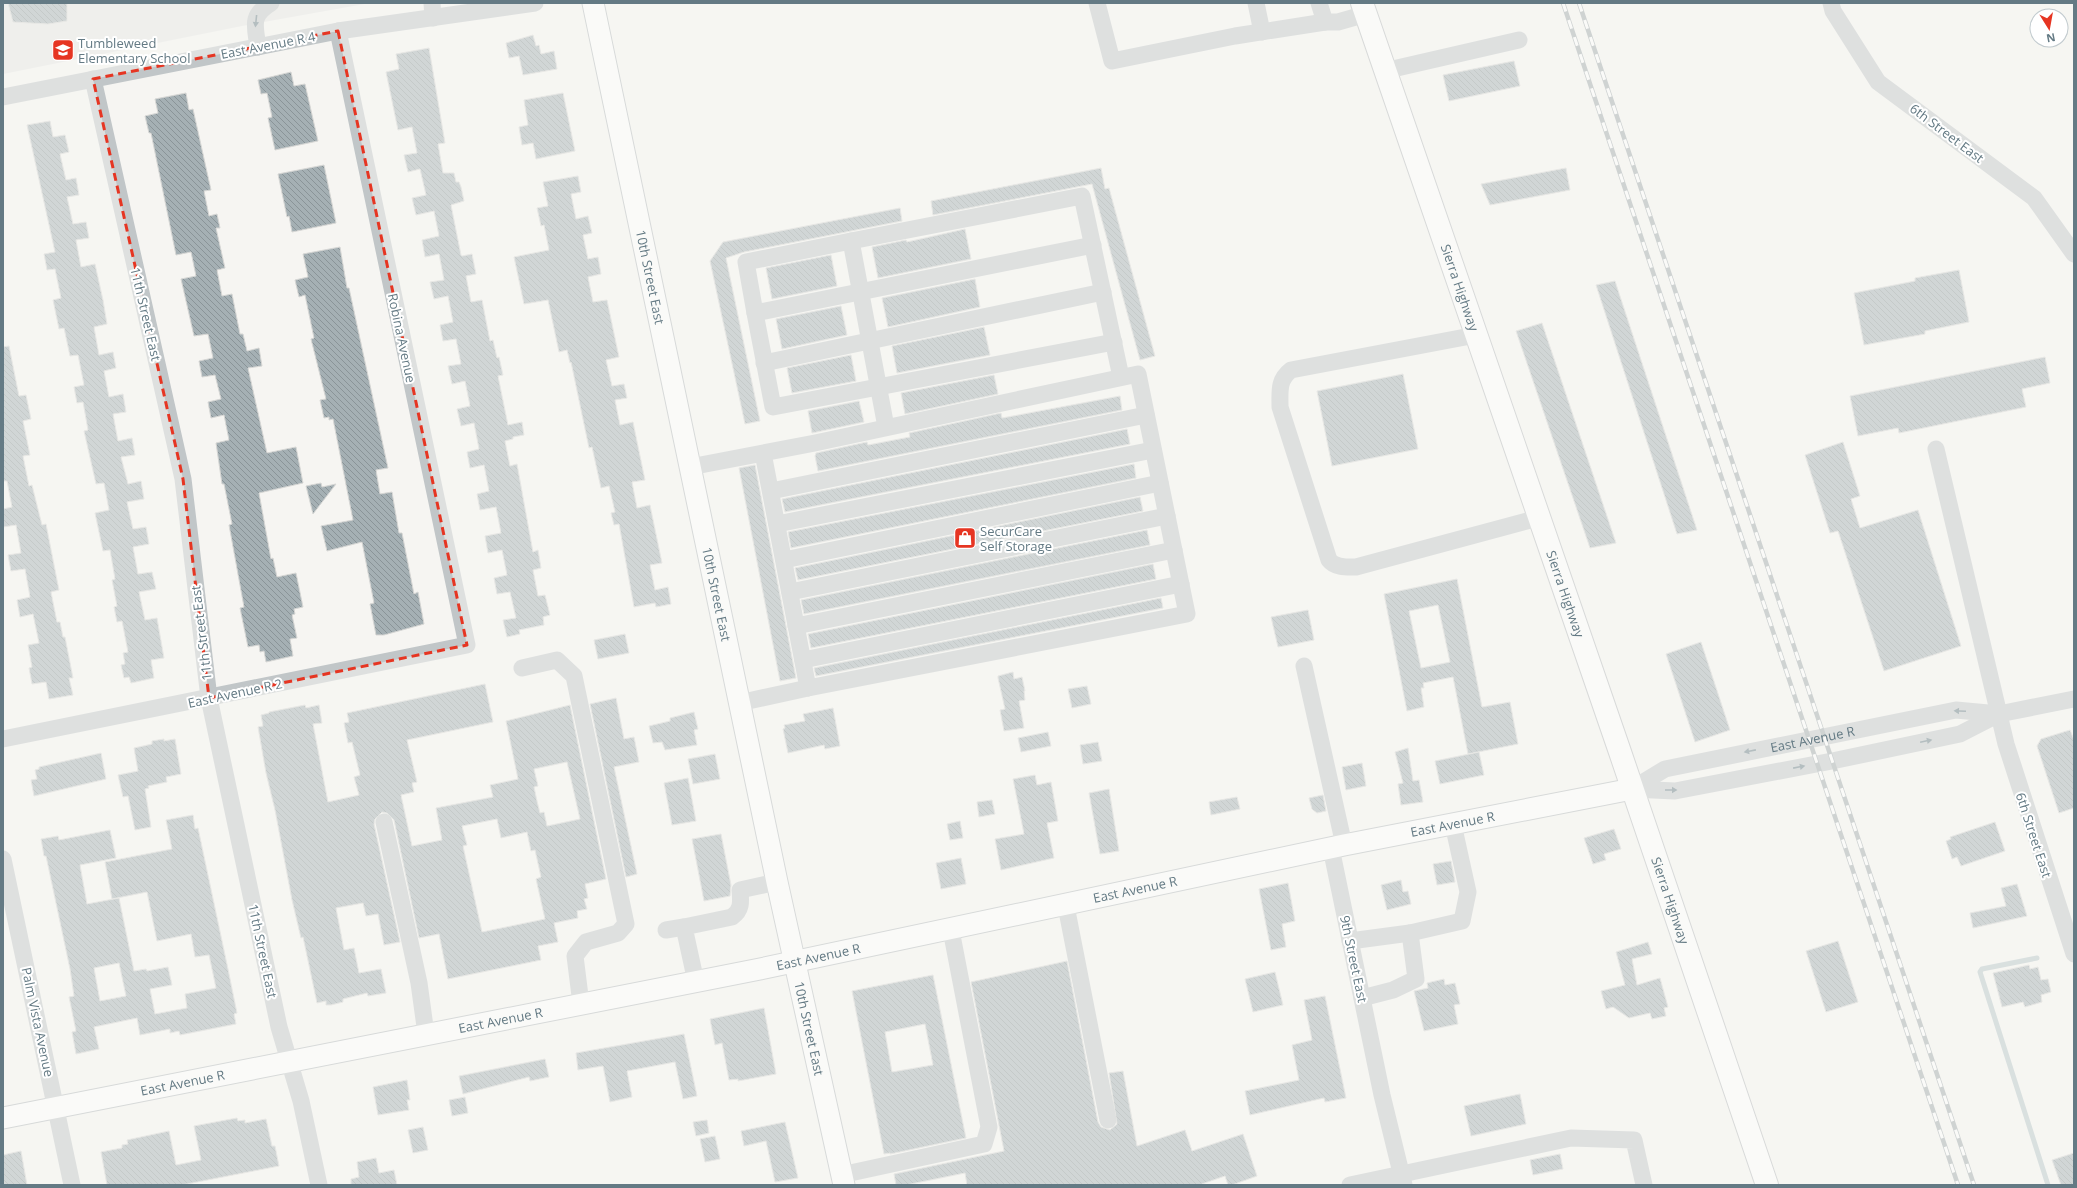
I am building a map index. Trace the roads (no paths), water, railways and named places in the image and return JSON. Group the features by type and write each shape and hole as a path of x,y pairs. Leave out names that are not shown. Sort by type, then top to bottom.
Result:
{"highway":[{"name":"Sierra Highway","path":"1364,9 1767,1185"}],"main road":[{"name":"10th Street East","path":"593,3 739,703 842,1180"},
{"name":"East Avenue R","path":"3,1118 56,1106 796,962 1066,906 1338,847 1632,789"}],"street":[{"path":"258,47 255,25 256,16 260,10 271,3"},
{"name":"East Avenue R 4","path":"3,97 338,31 433,10 535,3"},
{"path":"1098,3 1112,61 1262,32 1325,22 1338,22 1364,9"},
{"path":"1256,3 1262,32"},
{"path":"1319,3 1325,22"},
{"name":"6th Street East","path":"1831,3 1833,11 1878,82 2034,198 2074,254"},
{"name":"Robina Avenue","path":"338,31 467,644"},
{"path":"1384,71 1519,40"},
{"name":"11th Street East","path":"93,79 183,479 209,698 279,1028 301,1101 319,1185"},
{"path":"1114,342 773,407 754,313 746,262 1082,196 1092,245 1114,342 1121,377"},
{"path":"851,241 886,428"},
{"path":"754,313 1092,245"},
{"path":"764,362 1103,292"},
{"path":"1476,335 1291,370 1285,374 1279,385 1280,407 1329,560 1332,564 1339,566 1356,567 1538,518"},
{"path":"690,467 886,428 1138,374 1187,614 808,688 739,703"},
{"path":"770,491 1146,415"},
{"name":"6th Street East","path":"1936,449 1998,714 2018,784 2074,954"},
{"path":"777,524 1153,450"},
{"path":"763,453 808,688"},
{"path":"784,560 1160,483"},
{"path":"790,592 1167,516"},
{"path":"796,626 1174,550"},
{"path":"803,660 1180,584"},
{"name":"East Avenue R 2","path":"3,739 467,644"},
{"path":"522,668 557,660 574,676 626,924 618,933 586,942 575,956 581,1004"},
{"name":"9th Street East","path":"1304,666 1338,847 1350,941 1403,1179"},
{"name":"East Avenue R","path":"1632,789 1675,791 1840,759 1960,734 1998,714 2074,698"},
{"name":"East Avenue R","path":"1632,789 1665,768 1956,710 1998,714"},
{"path":"384,822 419,983 426,1034"},
{"path":"1350,941 1410,933 1462,922 1468,892 1453,824"},
{"name":"Palm Vista Avenue","path":"3,860 72,1185"},
{"path":"666,930 732,917 738,913 741,906 740,890 777,882"},
{"path":"1066,906 1108,1120"},
{"path":"684,927 696,982"},
{"path":"842,1180 984,1144 989,1127 951,930"},
{"path":"1362,998 1393,990 1416,979 1410,933"},
{"path":"1350,1185 1403,1179 1571,1138 1634,1140 1644,1185"}],"waterway":[{"path":"2037,958 1982,969 1980,972 2048,1185"}],"railway":[{"path":"1563,3 1958,1185"},
{"path":"1579,3 1974,1185"}],"place":[{"name":"Tumbleweed Elementary School","path":"63,50"},
{"name":"SecurCare Self Storage","path":"965,538"}]}
